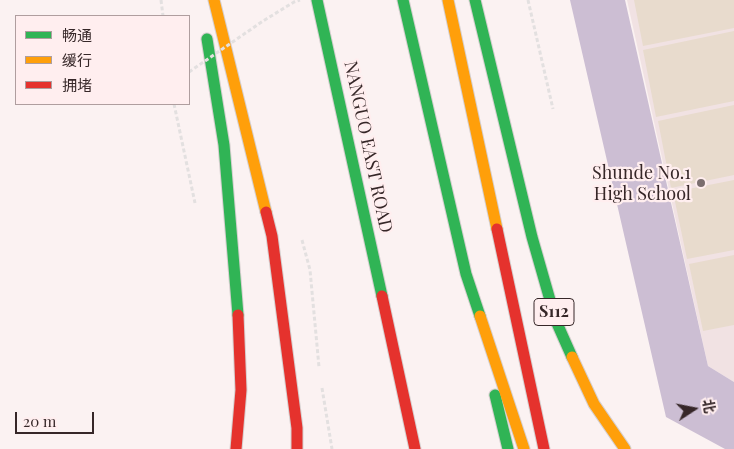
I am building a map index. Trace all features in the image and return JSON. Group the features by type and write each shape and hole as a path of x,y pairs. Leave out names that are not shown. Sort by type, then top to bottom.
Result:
{"main road":[{"path":"214,0 272,236 297,428 296,449"},
{"name":"NANGUO EAST ROAD","path":"318,0 415,449"},
{"path":"403,0 508,449"},
{"path":"448,0 544,449"},
{"name":"S112","path":"476,0 532,237 556,321 594,404 625,449"},
{"path":"206,29 224,145 238,302 241,390 236,449"},
{"path":"466,274 524,449"}],"path":[{"path":"161,0 163,15"},
{"path":"190,71 263,21 300,0"},
{"path":"527,0 553,109"},
{"path":"174,105 194,203"}],"shaded area":[{"path":"570,0 625,0 708,366 734,382 734,449 725,449 666,417"},
{"name":"Shunde No.1 High School","path":"627,0 734,0 734,382 708,366"},
{"path":"634,0 734,0 734,28 643,46"},
{"path":"734,31 734,101 656,117 643,50"},
{"path":"734,105 734,175 671,188 658,121"},
{"path":"734,180 734,250 687,259 673,192"},
{"path":"734,255 734,325 703,331 689,264"}],"traffic: fast":[{"path":"317,0 382,296"},
{"path":"403,0 466,274 480,316"},
{"path":"475,0 532,237 556,321 572,357"},
{"path":"207,39 224,145 238,315"},
{"path":"495,395 508,449"}],"traffic: slow":[{"path":"214,0 266,212"},
{"path":"448,0 497,229"},
{"path":"480,316 524,449"},
{"path":"572,357 594,404 625,449"}],"traffic: jam":[{"path":"266,212 272,236 297,428 297,449"},
{"path":"497,229 544,449"},
{"path":"382,296 415,449"},
{"path":"236,449 241,390 238,315"}],"place":[{"name":"Shunde No.1 High School","path":"701,183"}]}
